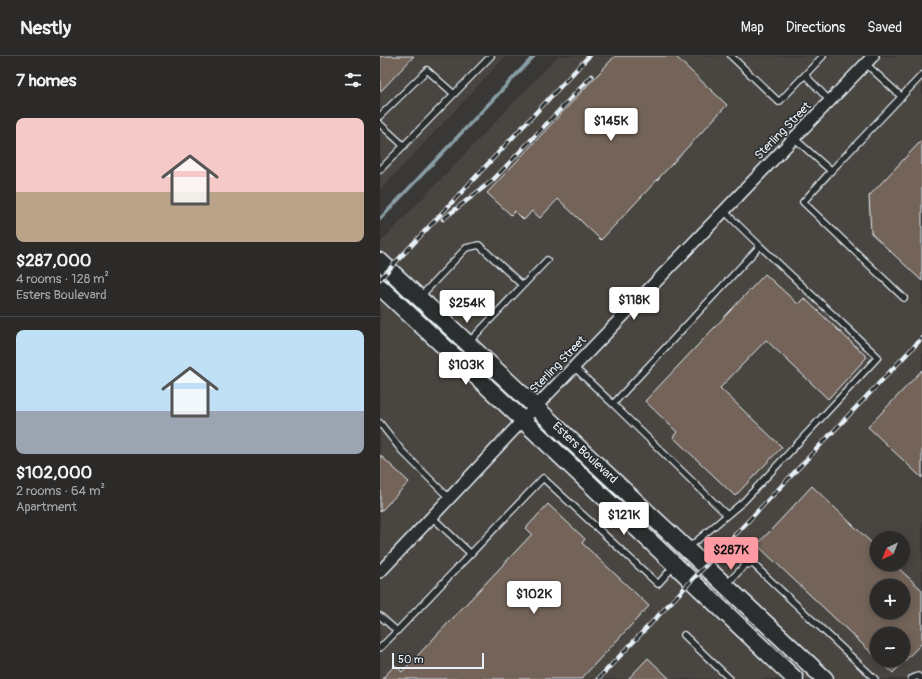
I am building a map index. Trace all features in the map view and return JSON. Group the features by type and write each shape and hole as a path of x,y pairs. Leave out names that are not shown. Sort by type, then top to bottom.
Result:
{"main road":[{"name":"Esters Boulevard","path":"380,261 825,679"},
{"name":"Esters Boulevard","path":"380,287 675,565 790,677"}],"street":[{"name":"Sterling Street","path":"380,572 522,420 869,60"}],"lane":[{"path":"380,170 491,56"},
{"path":"731,56 779,102 823,56"},
{"path":"869,60 902,97"},
{"path":"380,116 427,70 454,94"},
{"path":"904,298 802,202 922,75"},
{"path":"805,76 830,101"},
{"path":"380,124 404,146"},
{"path":"794,138 831,172"},
{"path":"687,549 744,502 878,357 724,211"},
{"path":"419,298 466,248 479,245 522,285"},
{"path":"613,404 760,246"},
{"path":"467,344 547,260"},
{"path":"574,367 727,515"},
{"path":"380,423 402,451 449,498"},
{"path":"380,648 543,478 658,584 675,565"},
{"path":"432,517 471,554"},
{"path":"726,586 744,565 753,564 875,679"},
{"path":"380,616 397,631"},
{"path":"684,635 730,679"},
{"path":"911,679 918,676 921,679"}],"shaded area":[{"path":"380,56 506,56 380,190"},
{"path":"558,56 922,56 922,679 380,679 380,243"}],"building":[{"path":"380,56 414,56 380,92"},
{"path":"615,56 675,56 727,105 601,240 558,199 540,218 532,211 524,220 515,211 511,215 487,193"},
{"path":"922,140 922,281 871,233 869,196"},
{"path":"765,274 798,304 804,298 867,357 828,399 766,340 720,388 782,447 735,496 673,437 677,432 645,401"},
{"path":"922,370 922,478 868,427"},
{"path":"380,455 409,482 380,512"},
{"path":"812,486 870,541 870,571 902,571 922,590 922,643 910,655 910,627 870,627 870,651 757,545"},
{"path":"548,504 585,539 582,543 649,606 581,679 382,679 395,665 402,672 532,534 526,528"},
{"path":"648,658 670,679 628,679"},
{"path":"887,667 899,667 893,673"}],"waterway":[{"path":"380,219 534,56"}],"railway":[{"path":"380,279 589,56"},
{"path":"443,219 493,180 592,76"},
{"path":"598,679 922,338"}]}
